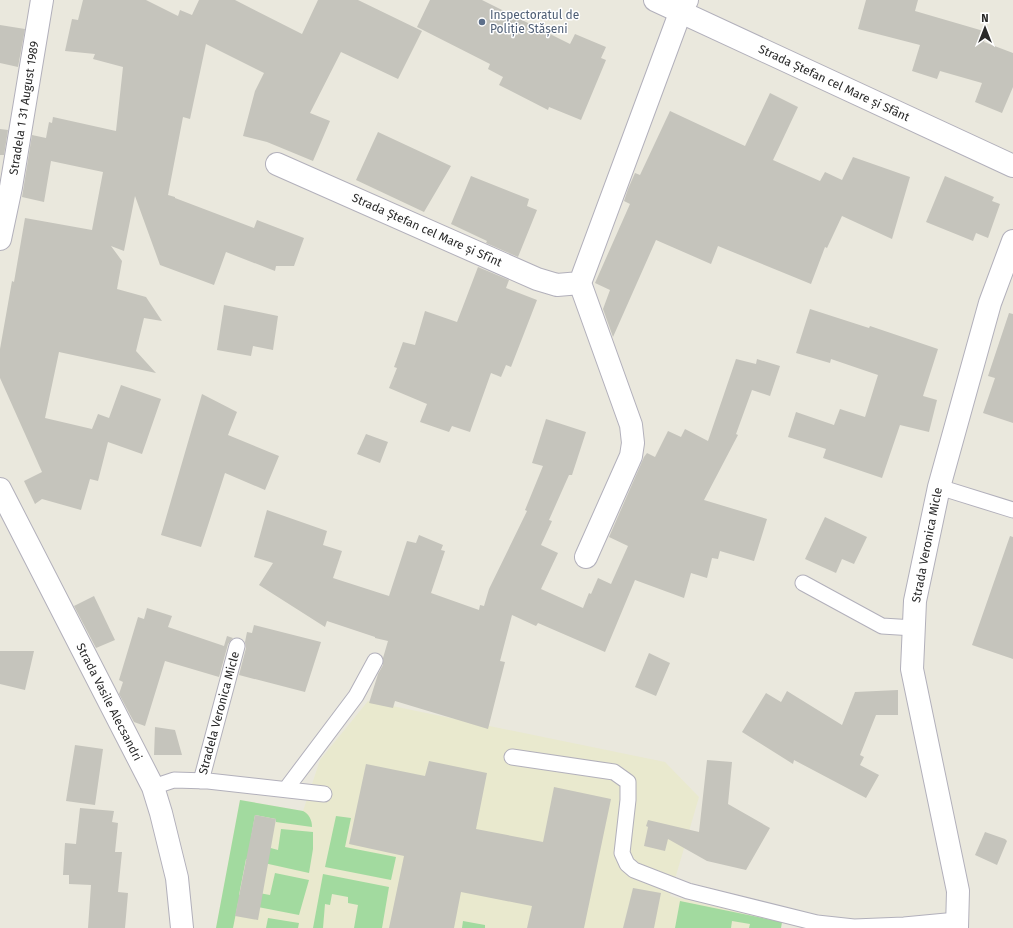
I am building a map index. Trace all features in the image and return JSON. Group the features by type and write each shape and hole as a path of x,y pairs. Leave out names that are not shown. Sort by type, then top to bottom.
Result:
{"street":[{"name":"Stradela 1 31 August 1989","path":"0,239 11,187 42,0"},
{"name":"Strada Ștefan cel Mare și Sfânt","path":"655,0 684,6 1013,166"},
{"path":"586,557 631,456 633,443 631,425 580,283 684,6"},
{"name":"Strada Ștefan cel Mare și Sfînt","path":"277,164 537,279 556,285 580,283"},
{"name":"Strada Veronica Micle","path":"957,924 958,891 912,669 915,601 939,487 990,303 1013,241"},
{"name":"Strada Vasile Alecsandri","path":"0,489 153,787 177,878 182,928"}],"lane":[{"path":"939,487 1013,510"},
{"path":"803,583 882,626 914,628"},
{"name":"Stradela Veronica Micle","path":"201,781 237,646"},
{"path":"286,789 356,696 376,661"},
{"path":"512,757 614,772 628,782 628,800 622,853 627,864 634,870 688,891 817,923 854,927 957,924"},
{"name":"Stradela Veronica Micle","path":"153,787 174,780 201,781 324,794"}],"shaded area":[{"path":"368,701 665,762 699,797 670,896 782,922 781,928 216,928 240,800 303,811 320,760"}],"green space":[{"path":"240,800 303,811 310,818 312,827 276,822 276,819 255,815 249,850 267,847 278,850 281,829 313,832 313,849 309,873 246,859 239,895 259,893 270,895 275,873 309,880 299,915 238,903 233,928 216,928"},
{"path":"336,816 351,818 345,847 396,857 391,880 325,867"},
{"path":"323,874 389,887 382,928 354,928 358,905 348,903 348,897 332,894 330,905 325,904 323,928 313,928"},
{"path":"680,901 782,922 781,928 749,928 750,924 732,921 731,928 675,928"},
{"path":"268,918 299,923 298,928 266,928"},
{"path":"463,921 485,925 485,928 462,928"}],"building":[{"path":"83,0 146,0 178,16 180,10 192,15 199,0 235,0 302,34 318,0 358,0 422,31 398,79 341,52 310,113 330,121 313,161 267,142 243,136 255,91 264,73 206,44 190,119 183,117 168,195 254,228 257,220 304,238 294,266 276,266 275,271 226,252 214,285 160,265 135,196 124,251 111,246 122,261 117,289 146,297 162,321 144,318 136,351 156,373 59,352 45,418 92,429 98,414 109,418 121,385 161,399 142,454 108,442 98,481 90,479 81,510 42,499 35,504 24,481 42,472 0,378 0,349 25,218 92,230 103,172 51,161 44,202 22,197 32,135 46,138 49,122 52,123 53,117 116,131 123,67 93,59 95,54 65,51 72,19 78,20"},
{"path":"430,0 482,0 570,44 575,34 606,47 601,58 606,60 581,120 549,107 548,110 499,85 503,77 488,69 490,64 417,27"},
{"path":"866,0 918,0 915,11 987,32 984,42 1013,53 1013,87 1002,113 975,102 982,83 940,71 937,79 912,71 920,45 858,29"},
{"path":"0,25 25,29 18,67 0,63"},
{"path":"770,93 798,107 773,160 820,181 825,172 842,180 853,157 910,177 892,239 842,216 827,248 825,247 811,284 718,246 711,264 656,240 613,337 603,309 610,290 595,283 630,204 624,201 628,189 635,173 640,175 670,111 745,146"},
{"path":"0,129 8,130 4,155 0,155"},
{"path":"378,132 451,166 424,212 356,180"},
{"path":"471,176 529,199 527,206 537,210 518,257 486,243 487,241 451,224"},
{"path":"945,176 994,197 992,201 1000,204 988,238 976,233 973,241 926,222"},
{"path":"478,267 509,280 506,288 537,300 511,367 506,365 501,377 491,373 470,432 452,426 449,432 420,422 427,404 389,388 397,368 394,367 403,342 415,345 425,311 457,322"},
{"path":"224,305 278,316 273,350 253,346 251,356 217,350"},
{"path":"810,309 869,328 870,326 938,349 923,396 937,400 929,432 900,425 882,478 823,458 826,449 788,437 796,412 834,425 840,409 865,417 878,375 831,359 830,363 796,353"},
{"path":"1009,313 1013,314 1013,423 983,413 995,378 988,376"},
{"path":"736,359 756,364 757,359 780,366 770,396 752,390 736,434 738,435 704,500 767,519 754,561 720,551 718,559 712,558 707,578 691,573 684,598 635,580 605,652 538,623 536,626 512,615 500,661 505,662 488,729 395,701 393,708 369,703 378,674 383,665 383,658 388,641 327,621 325,627 259,585 273,563 254,557 267,510 327,531 323,545 342,551 333,578 389,596 407,541 416,543 419,535 443,545 441,550 445,551 431,593 479,610 480,605 484,606 489,589 527,511 525,510 543,466 532,463 546,419 586,432 572,475 569,475 549,520 552,521 541,545 558,553 541,589 583,608 589,593 591,594 598,578 611,584 628,546 609,537 644,457 647,453 655,457 668,431 681,437 685,429 708,441"},
{"path":"202,394 237,412 228,435 279,456 265,490 225,473 201,547 161,535"},
{"path":"366,434 388,442 380,463 357,454"},
{"path":"825,517 867,537 854,564 842,559 836,573 805,559"},
{"path":"1010,536 1013,537 1013,659 972,645"},
{"path":"94,596 115,640 96,648 74,606"},
{"path":"147,608 172,616 168,627 224,646 227,636 233,638 228,644 219,677 165,661 145,726 134,722 119,694 123,682 119,680 138,617 144,619"},
{"path":"254,625 321,642 305,692 239,675 246,648 245,642 247,632 252,633"},
{"path":"0,651 34,651 25,690 0,684"},
{"path":"649,653 670,663 656,696 635,687"},
{"path":"898,690 898,715 876,715 860,755 864,757 860,765 879,775 866,798 794,760 793,764 742,732 766,693 781,702 787,691 842,725 855,692"},
{"path":"155,727 175,730 182,755 154,755"},
{"path":"75,745 103,749 95,805 66,801"},
{"path":"707,760 732,762 728,804 770,828 746,870 707,861 668,839 665,851 644,846 648,820 699,832"},
{"path":"429,761 487,773 476,829 543,842 554,787 611,799 584,928 527,928 532,906 461,892 454,928 389,928 404,856 349,844 366,764 425,776"},
{"path":"80,808 114,811 112,822 118,823 115,852 122,852 118,892 128,893 125,928 88,928 91,885 69,884 69,875 63,875 65,843 76,844"},
{"path":"255,815 276,819 258,920 235,916"},
{"path":"985,832 1007,841 997,865 975,855"},
{"path":"633,888 661,893 654,928 623,928"}],"place":[{"name":"Inspectoratul de Poliție Stășeni","path":"482,22"}]}
